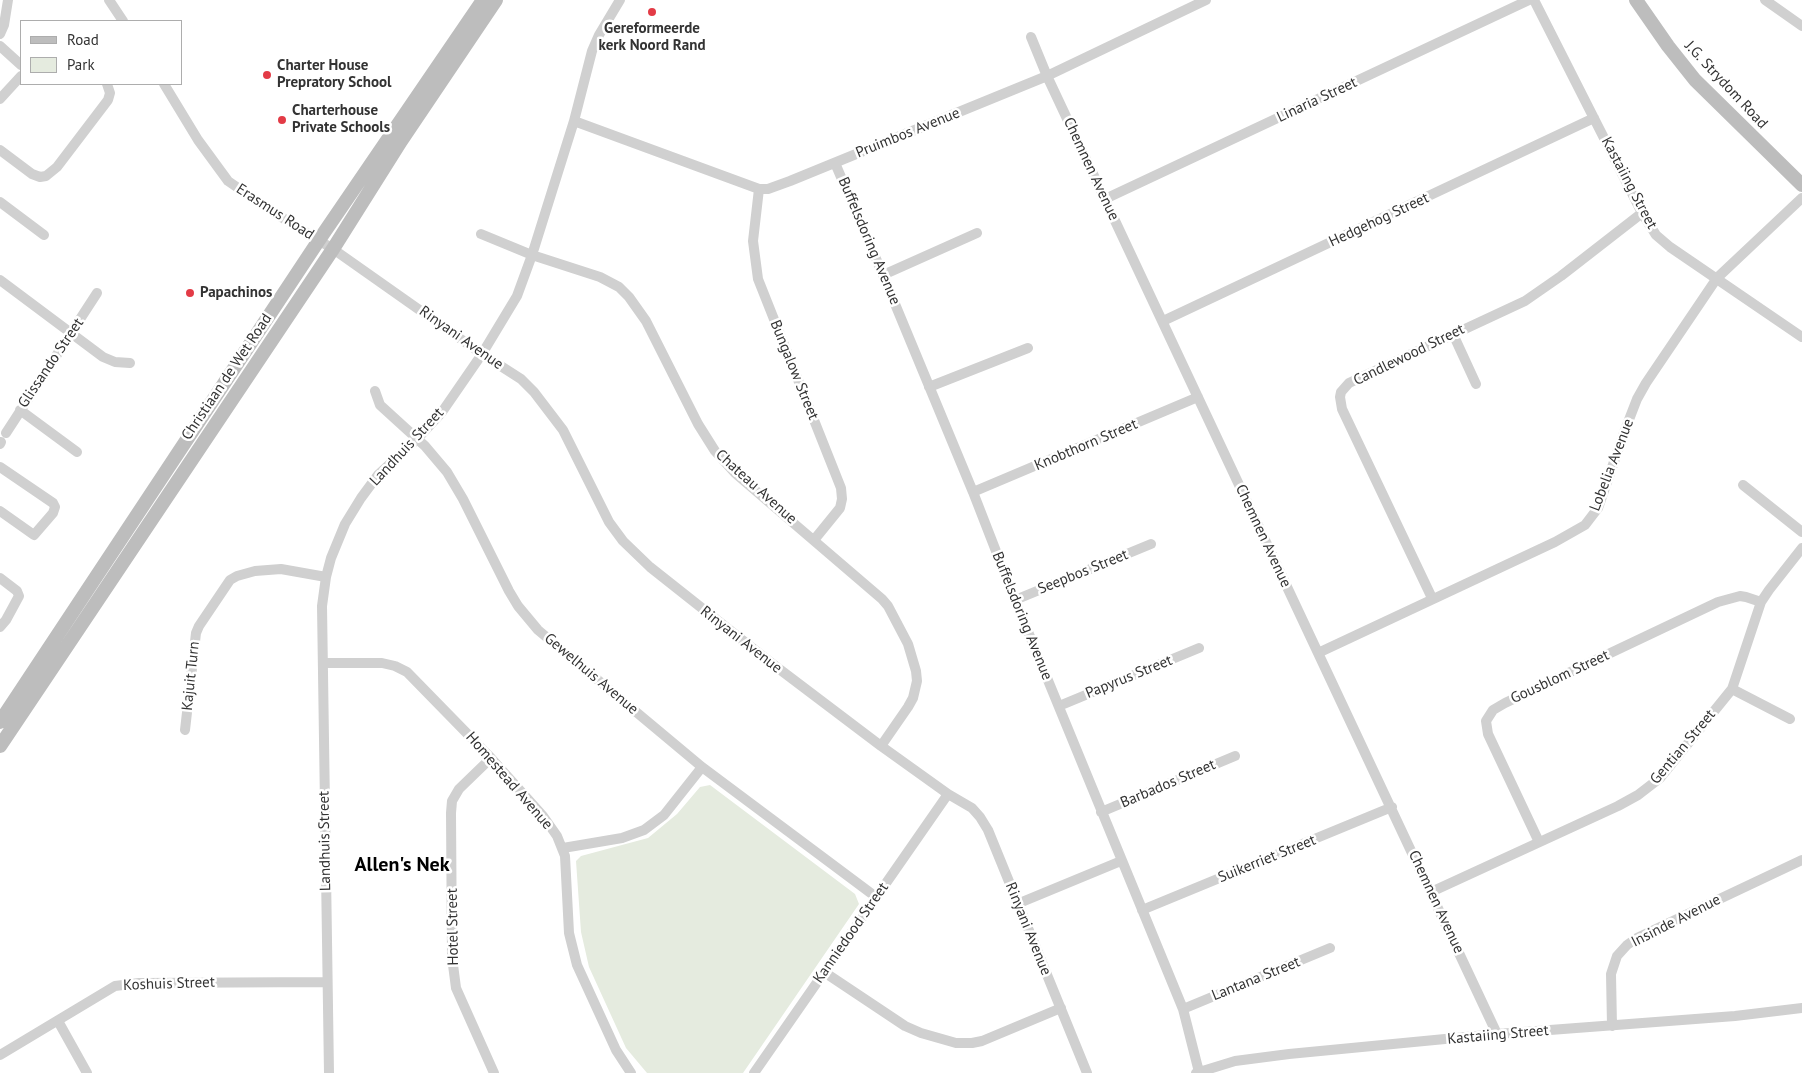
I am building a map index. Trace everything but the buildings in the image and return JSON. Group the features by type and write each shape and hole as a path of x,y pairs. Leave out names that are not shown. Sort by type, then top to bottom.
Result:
{"main road":[{"name":"Christiaan de Wet Road","path":"0,722 319,240 483,0"},
{"name":"Christiaan de Wet Road","path":"0,746 333,249 496,0"},
{"name":"J.G. Strydom Road","path":"1636,0 1668,46 1695,80 1802,185"}],"street":[{"path":"0,34 4,25 8,0"},
{"path":"109,0 122,20"},
{"name":"Landhuis Street","path":"329,1073 322,606 326,577 338,540 351,513 378,475 417,439 442,412 482,354 517,296 532,255 574,121 596,41 620,0"},
{"name":"Pruimbos Avenue","path":"759,189 777,186 1047,76 1206,0"},
{"name":"Linaria Street","path":"1105,199 1529,0"},
{"name":"Kastaiing Street","path":"1534,0 1642,213 1656,235 1802,337"},
{"path":"1765,0 1802,26"},
{"name":"Chemnen Avenue","path":"1031,37 1047,76 1497,1034"},
{"path":"0,46 20,64"},
{"path":"0,99 20,77"},
{"path":"0,150 32,174 40,177 46,176 57,167 108,100 110,93 107,85"},
{"name":"Erasmus Road","path":"165,85 198,140 228,181 273,212 333,249"},
{"name":"Hedgehog Street","path":"1163,322 1594,118"},
{"path":"574,121 759,189"},
{"name":"Buffelsdoring Avenue","path":"835,163 884,275 1101,812 1183,1009 1197,1072"},
{"name":"Bungalow Street","path":"759,189 753,241 758,279 841,488 842,499 840,508 814,540"},
{"name":"Lobelia Avenue","path":"1318,653 1554,542 1577,530 1592,517 1605,492 1625,430 1637,399 1646,383 1717,278 1802,198"},
{"path":"0,202 44,235"},
{"name":"Candlewood Street","path":"1432,598 1342,409 1341,392 1349,384 1525,301 1541,291 1642,213"},
{"path":"884,275 976,233"},
{"name":"Chateau Avenue","path":"481,234 532,255 600,277 619,287 630,297 646,321 701,430 715,451 735,473 882,599 901,628 912,656 917,680 913,698 881,746"},
{"name":"Rinyani Avenue","path":"333,249 482,354 521,379 544,403 563,430 610,522 623,541 636,555 770,662 881,746 948,794 966,803 980,817 988,830 1088,1073"},
{"path":"0,280 109,360 130,363"},
{"name":"Glissando Street","path":"2,440 97,294"},
{"path":"1453,334 1476,384"},
{"path":"929,387 1028,348"},
{"name":"Gewelhuis Avenue","path":"375,391 380,405 417,439 447,472 463,499 509,591 538,630 702,767 876,897"},
{"name":"Knobthorn Street","path":"973,492 1198,398"},
{"path":"20,410 77,452"},
{"path":"0,467 55,507 53,513 34,535 0,511"},
{"path":"1743,485 1802,532"},
{"name":"Seepbos Street","path":"1015,600 1151,544"},
{"name":"Gentian Street","path":"1431,892 1618,806 1651,786 1660,778 1732,689 1761,602 1768,590 1802,548"},
{"name":"Kajuit Turn","path":"185,730 196,633 230,580 255,571 281,569 326,577"},
{"path":"0,578 17,591 19,596 2,621"},
{"name":"Gousblom Street","path":"1539,842 1488,734 1486,721 1493,710 1718,602 1740,596 1761,602"},
{"name":"Papyrus Street","path":"1059,706 1199,648"},
{"name":"Homestead Avenue","path":"323,663 382,663 395,666 407,672 491,758 543,816 563,848 566,864 569,933 574,955 616,1050 631,1073"},
{"path":"1732,689 1790,719"},
{"name":"Barbados Street","path":"1101,812 1235,756"},
{"name":"Hotel Street","path":"491,758 459,789 452,801 452,957 456,988 494,1073"},
{"path":"563,848 622,838 644,830 664,816 702,767"},
{"name":"Kanniedood Street","path":"756,1072 948,794"},
{"name":"Suikerriet Street","path":"1142,910 1392,807"},
{"name":"Insinde Avenue","path":"1612,1026 1610,974 1617,956 1627,945 1637,938 1802,860"},
{"path":"1017,904 1121,861"},
{"name":"Lantana Street","path":"1183,1009 1330,948"},
{"path":"824,972 905,1026 921,1033 956,1043 972,1044 982,1041 1061,1008"},
{"name":"Koshuis Street","path":"0,1054 115,986 139,983 327,982"},
{"name":"Kastaiing Street","path":"1197,1072 1244,1059 1497,1034 1735,1016 1802,1008"},
{"path":"58,1021 88,1073"}],"green space":[{"path":"710,785 855,894 859,904 743,1073 647,1073 626,1048 589,967 581,932 576,861 581,856 648,838 677,814 700,787"}],"place":[{"name":"Gereformeerde kerk Noord Rand","path":"652,12"},
{"name":"Charter House Prepratory School","path":"267,75"},
{"name":"Charterhouse Private Schools","path":"282,120"},
{"name":"Papachinos","path":"190,293"}],"district":[{"name":"Allen's Nek","path":"402,865"}]}
